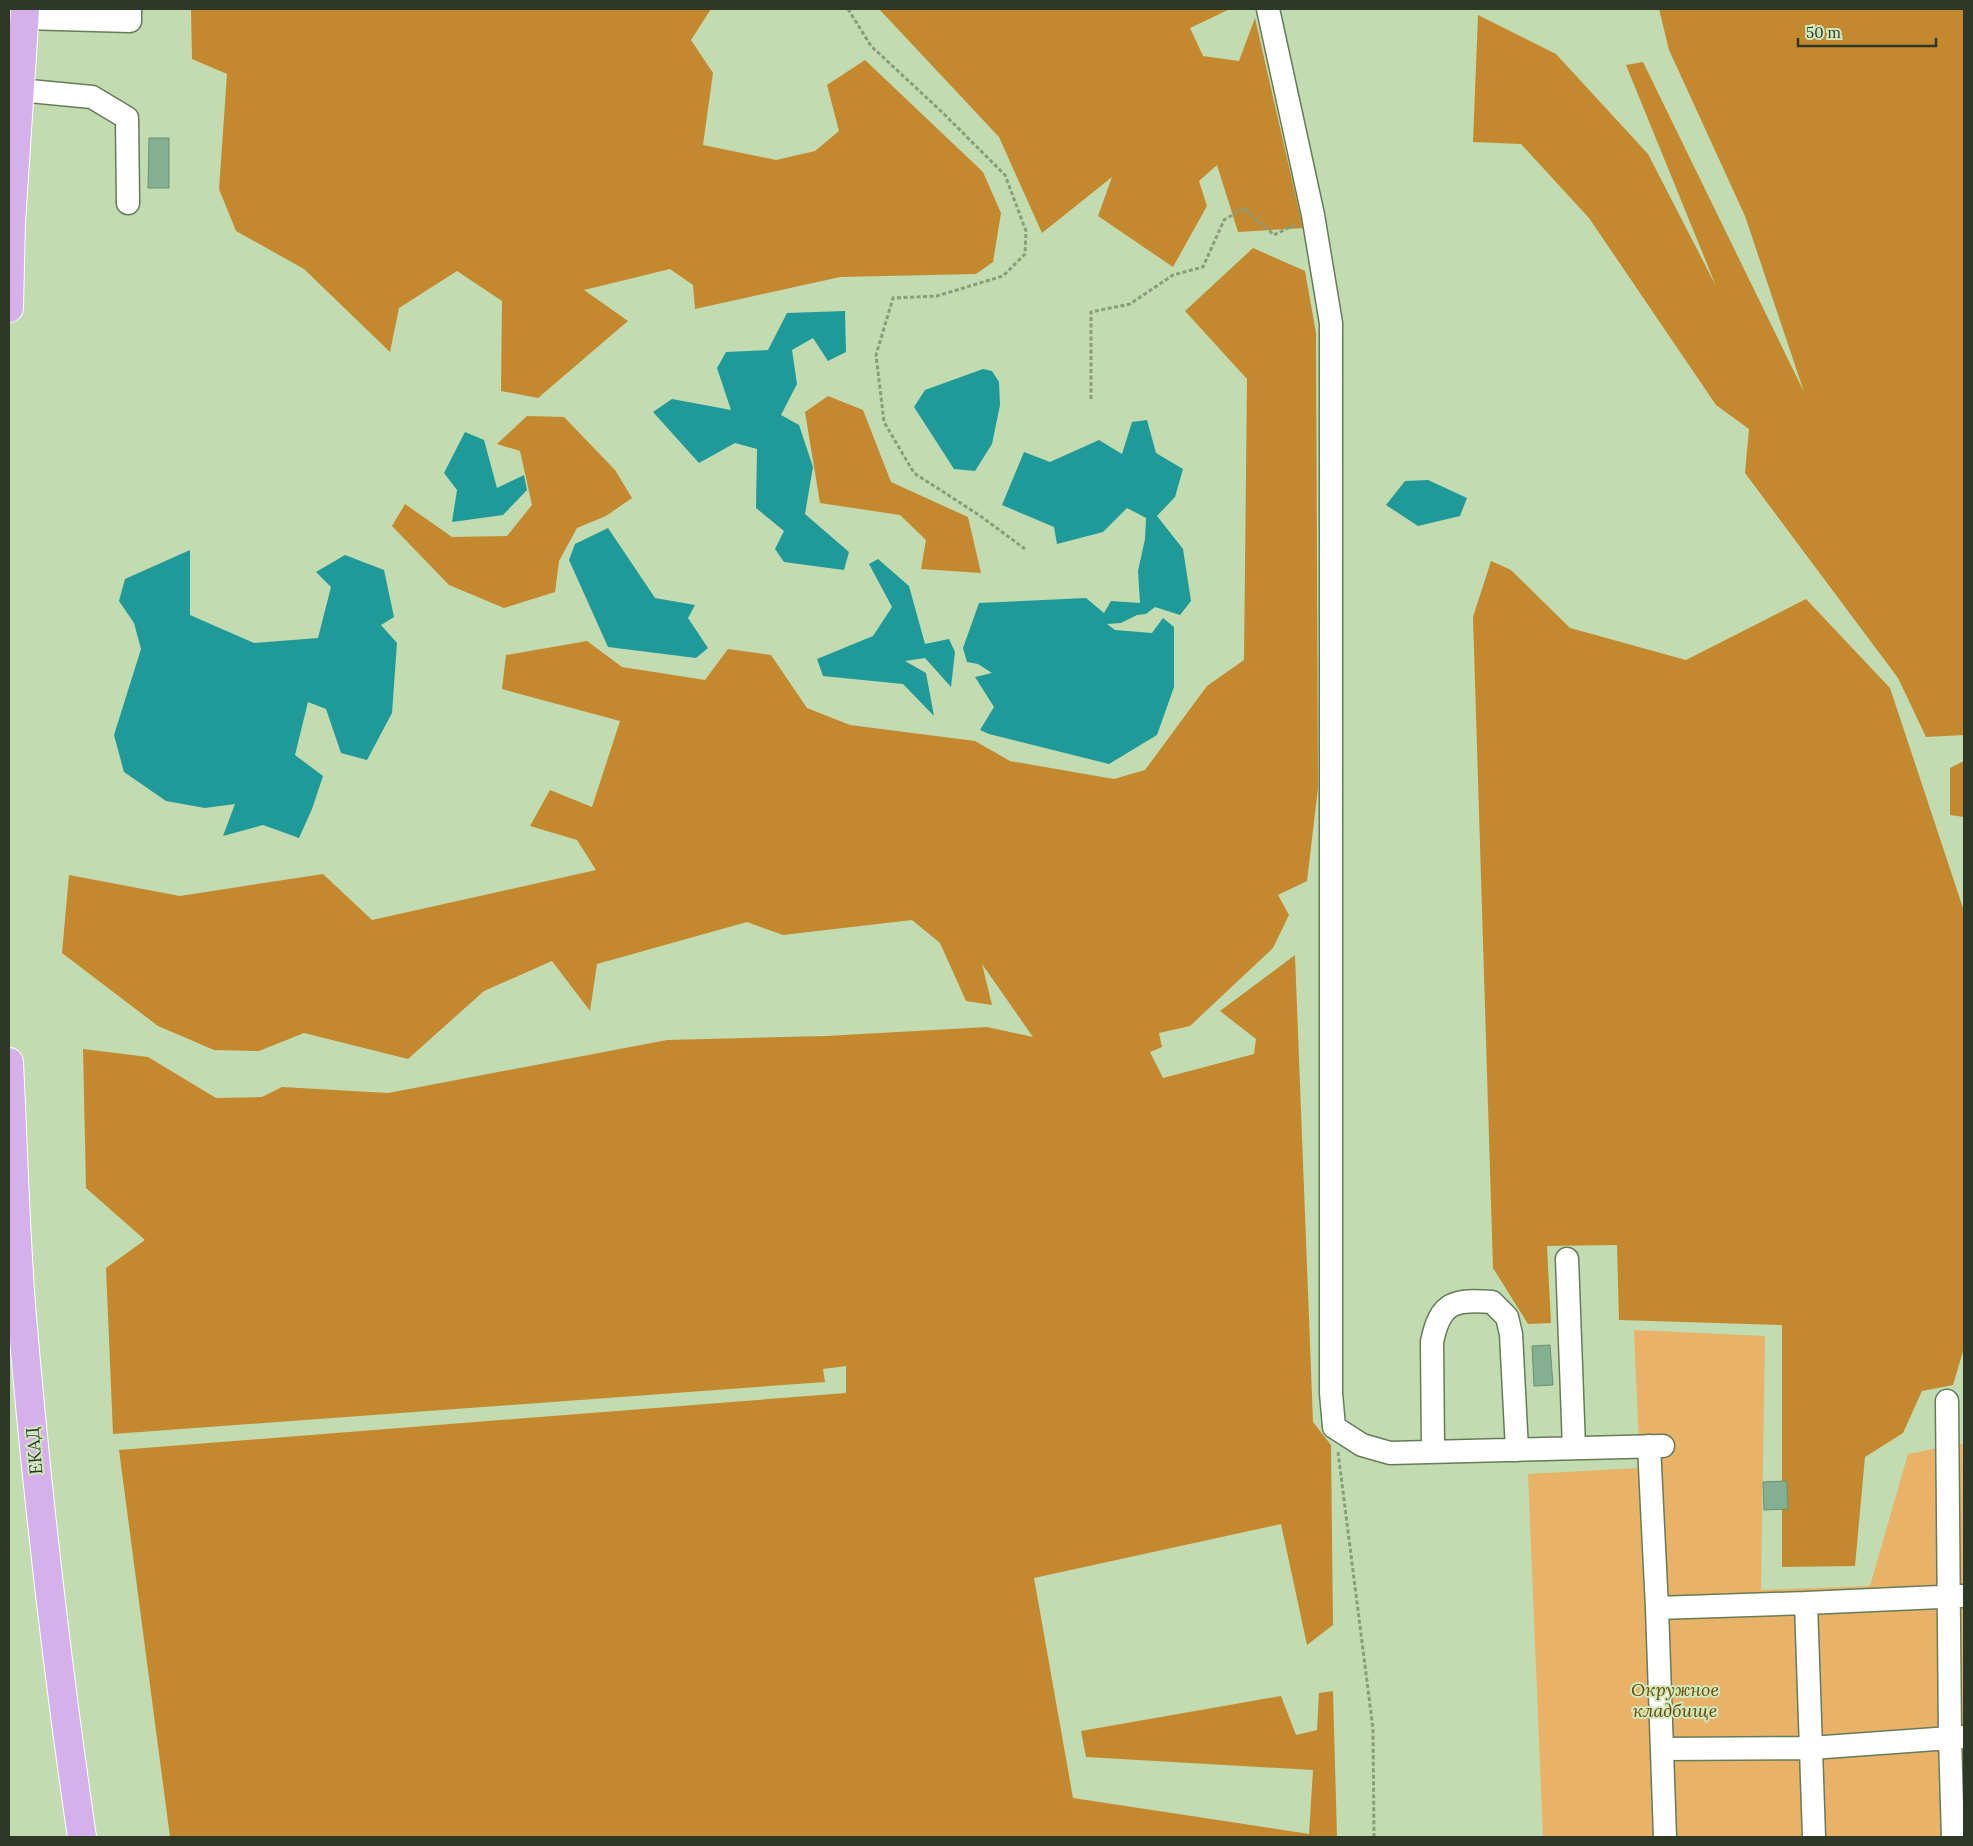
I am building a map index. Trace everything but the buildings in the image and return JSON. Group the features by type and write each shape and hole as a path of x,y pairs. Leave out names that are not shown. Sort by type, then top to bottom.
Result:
{"highway":[{"path":"9,308 11,222 24,13"},
{"name":"ЕКАД","path":"9,1062 21,1302 39,1505 65,1718 82,1837"}],"street":[{"path":"24,13 130,21 130,9"},
{"path":"1268,9 1313,215 1331,323 1331,1393 1334,1427 1362,1445 1390,1453 1656,1446 1657,1608 1665,1837"},
{"path":"19,90 92,96 127,118 128,203"},
{"path":"1567,1258 1574,1448"},
{"path":"1433,1451 1432,1342 1436,1324 1445,1308 1469,1300 1492,1302 1507,1317 1511,1334 1517,1450"},
{"path":"1947,1401 1956,1597 1957,1738 1952,1837"},
{"path":"1657,1608 1956,1597"},
{"path":"1806,1603 1814,1837"},
{"path":"1662,1749 1811,1748 1957,1738"}],"path":[{"path":"848,9 870,46 942,112 1005,175 1026,231 1025,254 1003,276 937,296 893,298 876,356 884,422 914,473 979,515 1025,549"},
{"path":"1091,399 1091,312 1130,304 1173,275 1203,267 1224,220 1244,208 1274,235 1313,215"},
{"path":"1334,1427 1374,1729 1374,1837"}],"green space":[{"name":"Окружное кладбище","path":"1634,1330 1765,1336 1761,1590 1870,1586 1908,1454 1964,1443 1964,1837 1543,1837 1528,1474 1640,1468"}],"shaded area":[{"path":"191,9 711,9 691,40 713,73 703,145 776,160 815,151 839,131 827,85 865,60 983,172 1001,213 993,262 976,274 840,277 695,309 693,285 670,269 584,290 628,321 538,398 501,391 502,301 457,271 399,308 390,352 304,269 236,231 219,189 227,74 192,59"},
{"path":"879,9 1230,9 1190,28 1203,56 1239,61 1255,18 1303,228 1238,232 1217,165 1199,181 1207,206 1173,267 1098,216 1112,177 1042,233 999,137"},
{"path":"1659,9 1964,9 1964,735 1926,737 1898,678 1745,473 1749,429 1716,405 1589,218 1521,144 1473,142 1478,15 1556,54 1648,154 1716,286 1626,65 1643,62 1804,392 1745,216 1669,50"},
{"path":"1253,248 1305,271 1316,333 1318,788 1307,881 1278,895 1289,915 1273,948 1190,1026 1159,1033 1162,1047 1150,1052 1163,1078 1254,1054 1256,1039 1220,1011 1295,955 1313,1422 1331,1445 1333,1625 1307,1645 1281,1524 1034,1578 1073,1798 1309,1834 1313,1770 1086,1757 1081,1731 1281,1696 1296,1735 1317,1730 1319,1693 1333,1691 1337,1837 170,1837 119,1450 846,1393 846,1366 823,1369 825,1382 113,1434 106,1268 145,1240 86,1188 83,1049 148,1057 216,1098 262,1097 282,1087 388,1093 667,1040 826,1036 987,1027 1033,1037 982,964 992,1005 966,1001 940,943 912,920 783,935 747,922 597,964 590,1011 552,961 484,991 408,1059 304,1033 259,1051 214,1050 158,1026 62,953 69,875 180,896 323,874 372,920 596,870 577,840 530,826 550,790 592,807 620,721 502,689 506,655 587,641 622,667 705,680 728,649 771,655 807,708 850,725 975,741 1010,761 1114,779 1145,770 1207,686 1244,660 1247,379 1185,311"},
{"path":"828,396 863,410 891,482 968,517 981,573 921,569 926,540 900,515 820,503 805,412"},
{"path":"527,416 564,417 615,470 632,498 606,516 577,528 559,561 555,592 504,608 449,585 392,526 405,504 452,537 507,536 532,505 520,451 497,444"},
{"path":"1491,561 1511,570 1570,628 1686,660 1806,599 1890,688 1964,911 1964,1348 1953,1385 1922,1391 1903,1433 1865,1457 1855,1566 1782,1567 1782,1325 1619,1320 1617,1245 1547,1246 1551,1323 1528,1324 1493,1268 1473,617"},
{"path":"1964,761 1964,817 1950,815 1950,768"}],"water":[{"path":"845,311 846,352 828,361 813,338 792,350 797,384 781,415 799,425 813,467 805,514 849,552 844,570 784,562 775,549 784,531 756,508 757,449 735,443 699,463 653,412 672,399 731,410 717,368 726,352 768,350 787,313"},
{"path":"983,369 992,371 999,382 1000,405 992,444 975,471 954,469 914,407 925,390"},
{"path":"1147,420 1156,453 1183,469 1175,497 1157,516 1183,549 1191,601 1180,615 1155,607 1146,614 1137,615 1121,623 1107,624 1115,630 1152,633 1163,618 1174,627 1174,687 1157,735 1109,764 989,734 980,730 994,707 975,677 992,673 978,664 967,662 963,648 979,603 1086,598 1104,613 1111,601 1140,603 1138,571 1145,539 1146,518 1127,508 1103,532 1057,544 1054,527 1002,505 1024,452 1050,462 1099,440 1122,454 1132,422"},
{"path":"465,432 484,440 497,488 524,475 527,490 503,515 452,522 457,490 444,473"},
{"path":"1428,480 1467,498 1460,516 1418,526 1386,505 1405,481"},
{"path":"608,528 655,598 695,605 688,618 708,648 696,658 608,647 569,560 575,544"},
{"path":"190,550 190,615 254,643 318,638 331,587 316,572 345,555 384,570 394,617 381,625 397,643 392,713 367,760 341,753 326,709 308,702 295,755 323,776 312,809 299,838 263,825 223,836 235,804 205,808 166,801 124,772 114,735 141,649 134,623 119,601 125,579"},
{"path":"878,559 909,586 925,644 949,639 955,652 951,687 925,658 905,661 926,673 934,716 903,684 823,676 817,659 873,636 892,607 869,564"}]}
